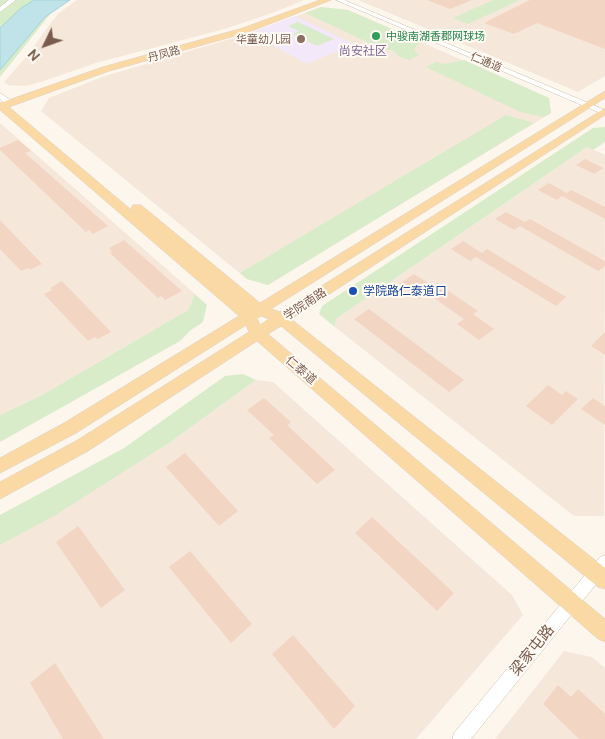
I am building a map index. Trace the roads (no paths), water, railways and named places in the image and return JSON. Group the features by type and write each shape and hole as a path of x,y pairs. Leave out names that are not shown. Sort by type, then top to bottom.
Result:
{"main road":[{"name":"丹凤路","path":"2,103 106,69 246,30 327,0"},
{"name":"学院南路","path":"0,466 70,428 605,94"},
{"name":"仁泰道","path":"2,103 255,313 282,318 602,571"},
{"name":"学院南路","path":"0,491 82,446 604,112"},
{"name":"仁泰道","path":"255,313 258,333 605,632"}],"street":[{"path":"0,10 13,0"},
{"name":"仁通道","path":"340,0 604,112"},
{"name":"梁家屯路","path":"460,739 571,603 602,571"}],"water":[{"path":"34,0 70,0 45,17 0,70 0,28 21,8"}],"place":[{"name":"中骏南湖香郡网球场","path":"376,36"},
{"name":"华童幼儿园","path":"301,39"},
{"name":"学院路仁泰道口","path":"353,291"}],"district":[{"name":"尚安社区","path":"363,51"}]}
